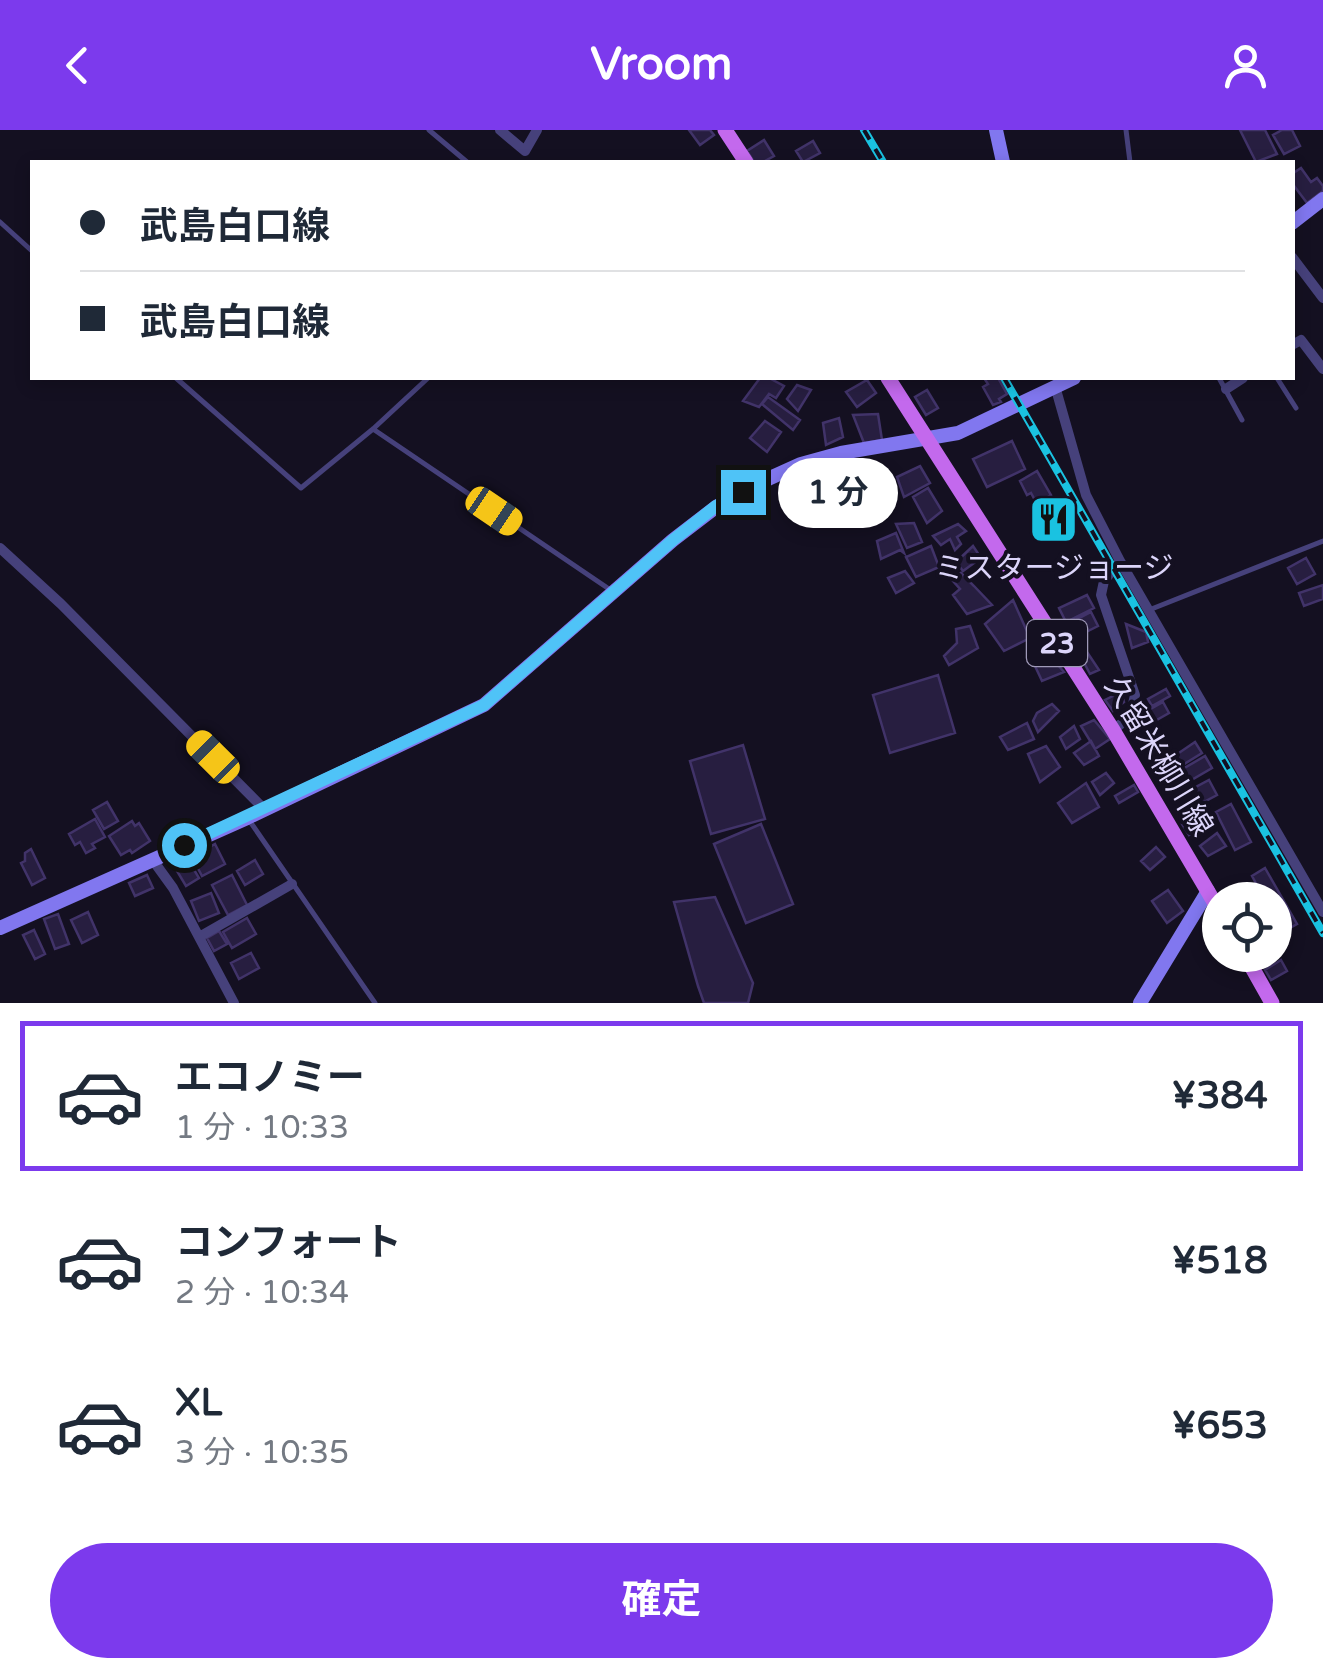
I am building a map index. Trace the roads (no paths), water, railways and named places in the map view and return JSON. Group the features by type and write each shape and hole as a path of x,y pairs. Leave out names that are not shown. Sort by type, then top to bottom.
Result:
{"main road":[{"path":"725,130 745,160"},
{"path":"996,130 1003,160"},
{"path":"1295,221 1323,199"},
{"name":"久留米柳川線","path":"889,380 1113,730 1203,882"},
{"path":"0,928 247,818 484,705 716,506 770,478 800,464 841,453 958,433 1029,402 1054,382"},
{"path":"1140,1003 1202,901"},
{"path":"1254,972 1272,1003"}],"street":[{"path":"500,130 525,151 538,130"},
{"path":"1295,261 1323,298"},
{"path":"1295,343 1301,340 1323,369"},
{"path":"1226,389 1240,380"},
{"path":"1054,382 1086,495 1120,561 1323,912"},
{"path":"0,548 61,604 264,809"},
{"path":"1113,730 1130,717 1136,695 1101,595 1104,580 1120,561"},
{"path":"152,859 173,888 234,1003"},
{"path":"199,937 292,884"}],"lane":[{"path":"429,130 465,160"},
{"path":"1126,130 1130,160"},
{"path":"519,160 525,151"},
{"path":"0,222 30,249"},
{"path":"178,380 301,488 373,430 426,380"},
{"path":"1220,380 1242,420"},
{"path":"1277,380 1296,408"},
{"path":"373,430 614,593"},
{"path":"1149,610 1323,541"},
{"path":"247,818 375,1003"}],"railway":[{"path":"864,130 882,160"},
{"path":"1005,380 1323,933"}],"place":[{"name":"ミスタージョージ","path":"1054,519"}]}
